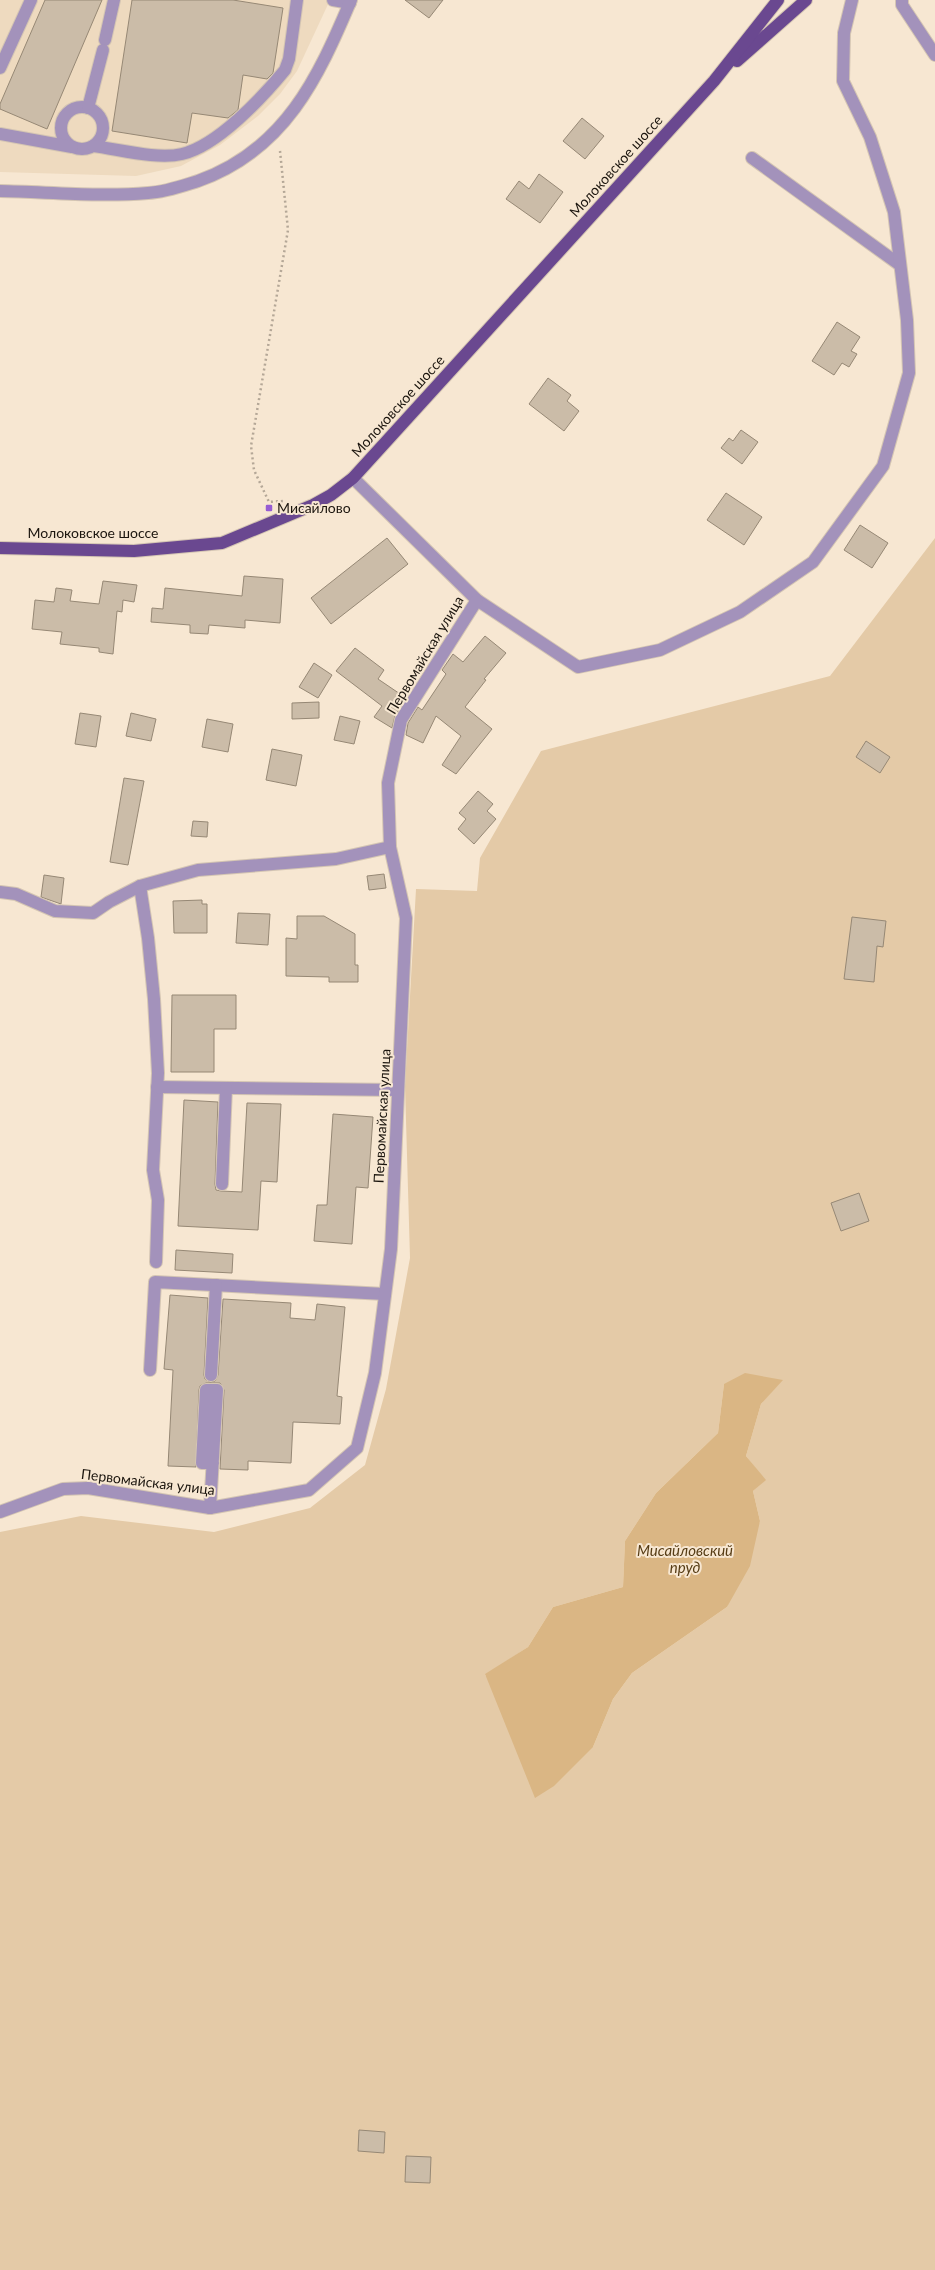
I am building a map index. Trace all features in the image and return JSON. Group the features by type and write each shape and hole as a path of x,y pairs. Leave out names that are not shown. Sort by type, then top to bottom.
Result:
{"main road":[{"name":"Молоковское шоссе","path":"0,548 134,551 222,543 313,505 331,494 353,478 714,81 778,0"},
{"name":"Молоковское шоссе","path":"714,81 806,0"}],"street":[{"path":"0,68 31,0"},
{"path":"88,108 114,0"},
{"path":"93,146 160,155 181,155 198,149 221,135 285,70 289,59 297,0"},
{"path":"0,191 149,193 175,188 217,174 250,154 273,135 316,79 350,2 333,0"},
{"path":"477,600 578,668 660,650 740,612 813,562 883,466 909,373 907,320 894,212 870,137 843,81 844,33 852,0"},
{"path":"902,0 902,5 935,55"},
{"path":"0,134 72,147 86,149 99,141 103,127 97,114 88,108 77,108 70,110 62,122 62,136 72,147"},
{"path":"752,158 900,265"},
{"name":"Первомайская улица","path":"0,1512 63,1489 88,1488 210,1508 309,1490 357,1448 375,1373 391,1249 397,1090 406,918 390,848 388,783 401,720 477,600 353,478"},
{"path":"0,892 16,894 55,911 93,913 109,902 140,886 198,870 336,859 390,848"},
{"path":"140,886 148,938 154,999 157,1087 153,1170 158,1200 156,1262"},
{"path":"157,1087 397,1090"},
{"path":"222,1184 226,1088"},
{"path":"150,1370 155,1282 385,1294"},
{"path":"211,1375 216,1285"},
{"path":"210,1508 213,1463 217,1390 206,1390 202,1463 213,1463"}],"path":[{"path":"280,151 288,230 251,446 254,470 270,502 284,501"}],"shaded area":[{"path":"0,0 330,0 297,71 280,94 258,116 220,145 181,166 136,176 0,172"},
{"path":"935,538 935,2270 0,2270 0,1532 81,1516 214,1532 310,1508 365,1465 386,1389 410,1258 405,1086 416,889 477,891 480,858 541,751 830,676","holes":["782,1380 761,1404 746,1456 765,1480 753,1491 760,1521 727,1607 632,1673 613,1699 593,1747 485,1675 528,1647 553,1607 623,1587 625,1541 656,1493 718,1433 724,1384"]}],"water":[{"name":"Мисайловский пруд","path":"745,1373 783,1380 761,1404 746,1456 766,1480 753,1491 760,1521 750,1566 727,1607 632,1673 613,1699 593,1747 554,1786 535,1798 485,1674 528,1647 553,1607 623,1587 625,1541 656,1493 718,1433 724,1384"}],"building":[{"path":"45,0 102,0 47,129 0,109 0,104"},
{"path":"132,0 233,0 283,8 273,73 267,79 243,75 238,110 228,118 192,113 187,143 112,131"},
{"path":"405,0 443,0 429,18"},
{"path":"582,118 604,136 585,159 563,141"},
{"path":"539,174 563,192 540,223 506,199 519,181 529,189"},
{"path":"837,322 860,337 851,351 857,354 849,367 842,363 834,375 812,361"},
{"path":"548,378 571,395 567,401 579,411 564,431 529,404"},
{"path":"741,430 758,442 742,464 721,448 729,438 733,441"},
{"path":"726,493 762,517 744,545 707,520"},
{"path":"860,525 888,543 872,568 844,550"},
{"path":"387,538 408,564 331,624 311,598"},
{"path":"244,576 283,579 280,623 245,620 245,628 209,625 208,634 190,633 190,625 151,622 152,608 163,609 165,588 242,596"},
{"path":"103,581 137,585 134,602 123,600 122,612 117,611 113,654 99,652 99,648 60,644 62,632 32,629 35,600 54,602 56,588 72,590 70,601 99,604"},
{"path":"485,636 506,653 484,679 486,680 465,707 492,729 456,774 442,765 461,736 436,716 423,743 406,735 408,723 418,707 422,710 446,674 442,670 453,654 463,662"},
{"path":"355,648 384,670 378,679 406,698 395,716 392,728 374,717 382,706 336,671"},
{"path":"314,663 332,675 318,698 299,687"},
{"path":"319,702 319,718 292,719 292,703"},
{"path":"80,713 101,716 96,747 75,744"},
{"path":"131,713 156,719 151,741 126,736"},
{"path":"340,716 360,721 354,744 334,740"},
{"path":"207,719 233,724 228,752 202,747"},
{"path":"866,741 890,757 880,773 856,757"},
{"path":"272,749 302,755 296,786 266,780"},
{"path":"124,778 144,781 128,865 110,862"},
{"path":"478,791 493,804 487,811 496,819 474,844 458,829 466,819 459,813"},
{"path":"193,821 208,822 207,837 191,836"},
{"path":"384,874 386,888 369,890 367,876"},
{"path":"44,875 64,878 61,904 41,897"},
{"path":"202,900 202,904 207,904 207,933 174,933 173,901"},
{"path":"238,913 270,914 268,945 236,943"},
{"path":"297,916 324,916 355,934 355,965 358,965 358,982 329,982 329,977 286,976 286,938 297,939"},
{"path":"852,917 886,921 883,947 877,946 874,982 844,979"},
{"path":"172,995 236,995 236,1029 214,1029 214,1072 171,1072"},
{"path":"184,1100 218,1102 216,1190 242,1192 247,1103 281,1104 277,1182 261,1181 258,1230 178,1226"},
{"path":"333,1114 373,1117 368,1188 356,1187 352,1244 314,1241 317,1205 327,1205"},
{"path":"859,1193 869,1221 841,1231 831,1203"},
{"path":"176,1250 233,1254 232,1273 175,1270"},
{"path":"170,1295 208,1298 204,1375 205,1379 210,1382 215,1381 218,1375 223,1299 291,1303 290,1318 315,1320 317,1304 345,1307 337,1396 342,1397 340,1424 293,1422 291,1463 248,1461 248,1470 220,1469 224,1390 220,1383 206,1383 200,1386 199,1390 196,1467 168,1466 173,1370 164,1369"},
{"path":"359,2130 385,2132 384,2153 358,2151"},
{"path":"406,2156 431,2157 430,2183 405,2182"}],"place":[{"name":"Мисайлово","path":"269,508"}]}
